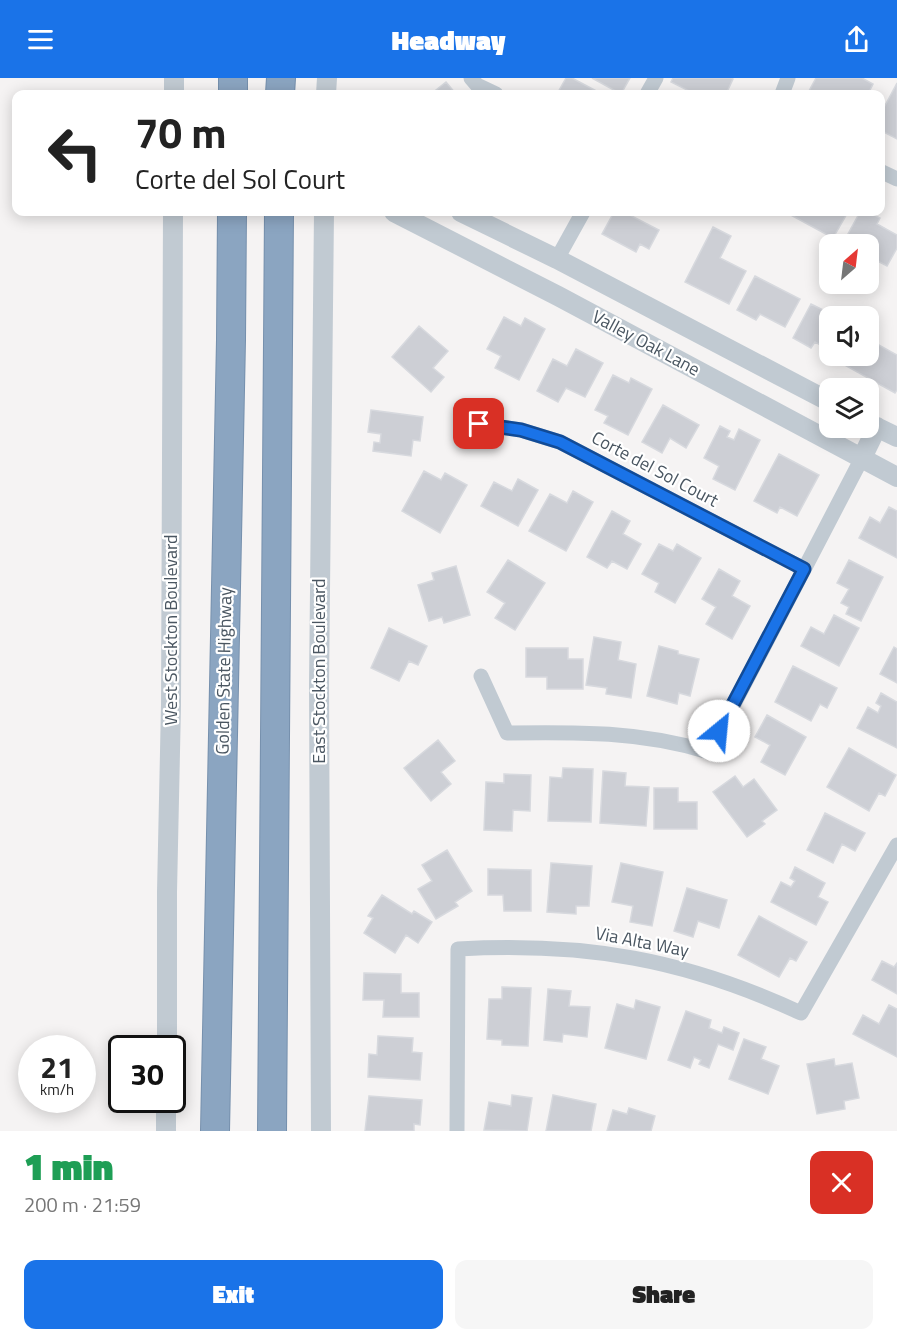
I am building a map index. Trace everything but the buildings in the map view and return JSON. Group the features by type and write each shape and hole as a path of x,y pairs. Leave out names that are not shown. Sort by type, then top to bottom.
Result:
{"highway":[{"name":"Golden State Highway","path":"215,1131 232,216"},
{"path":"272,1131 279,216"}],"street":[{"path":"471,78 477,85 488,90"},
{"name":"West Stockton Boulevard","path":"166,1035 171,705 173,216"},
{"name":"East Stockton Boulevard","path":"321,1131 319,673 324,216"},
{"name":"Valley Oak Lane","path":"402,216 897,477"},
{"name":"Valley Oak Lane","path":"469,216 557,259 819,396"},
{"path":"557,259 581,216"},
{"name":"Corte del Sol Court","path":"479,424 521,430 560,442 804,569"},
{"path":"879,428 897,438"},
{"path":"481,676 507,733 621,734 687,745 709,752 862,458 869,438"},
{"name":"Via Alta Way","path":"457,1131 458,949 504,946 549,947 640,958 728,982 801,1013 897,845"},
{"path":"166,1113 166,1131"}],"route":[{"path":"479,424 502,426 541,435 578,450 804,569 719,731"}]}
